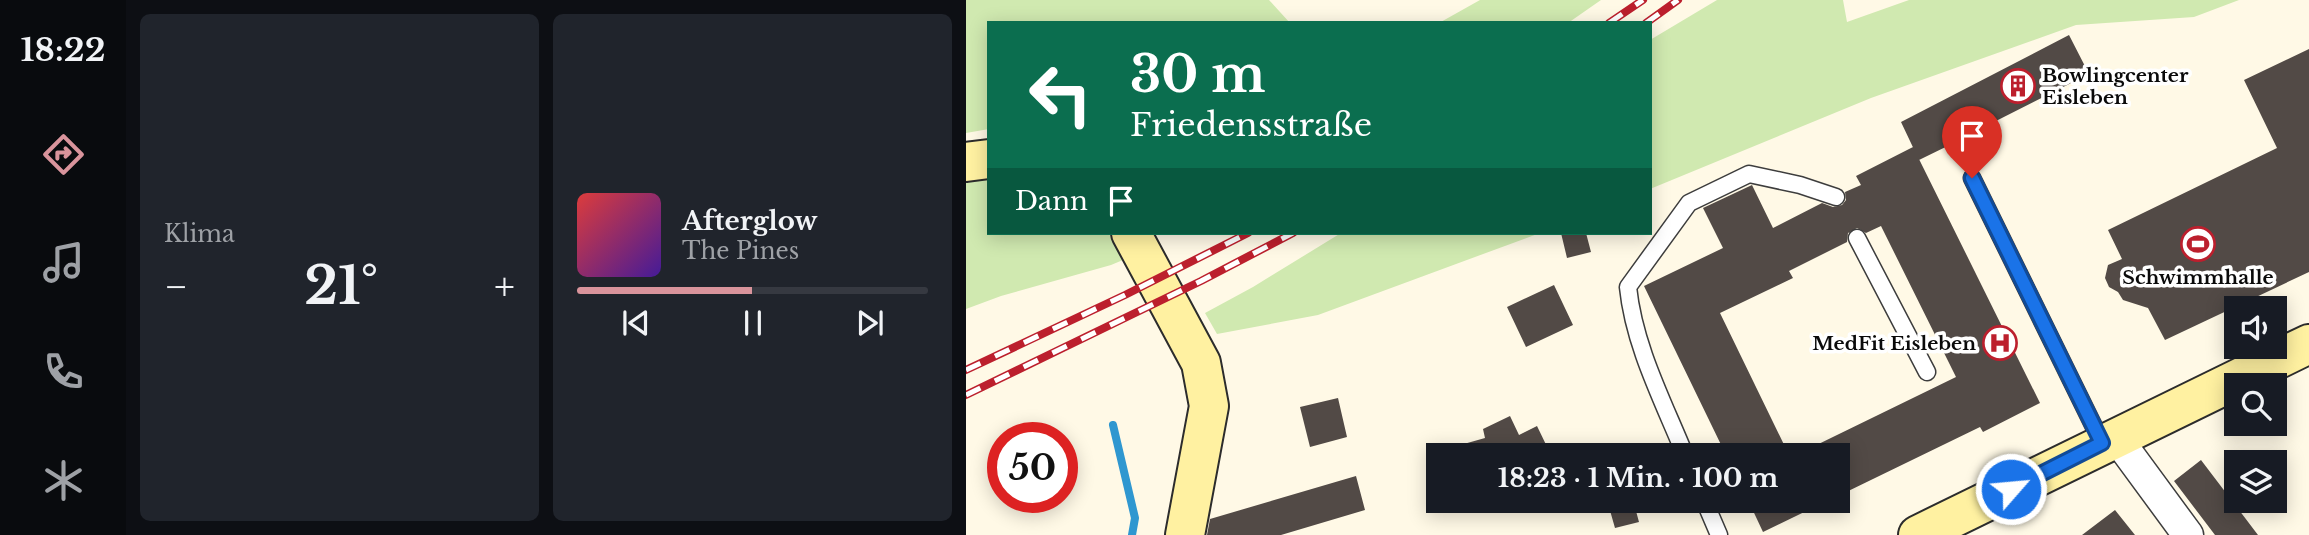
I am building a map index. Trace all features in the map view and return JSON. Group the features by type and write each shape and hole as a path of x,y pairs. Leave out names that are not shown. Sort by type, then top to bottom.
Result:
{"main road":[{"path":"966,162 987,159"},
{"path":"1132,235 1201,363 1209,406 1185,535"},
{"path":"1918,535 2309,344"}],"street":[{"path":"2109,440 2188,535"}],"lane":[{"path":"1680,443 1630,310 1628,287 1689,203 1749,174 1800,185 1836,197"},
{"path":"1972,178 2109,440"},
{"path":"1857,238 1927,372"},
{"path":"1709,513 1718,535"}],"green space":[{"path":"966,0 1269,0 1288,21 987,21 987,129 966,133"},
{"path":"1480,0 1601,0 1571,21 1443,21"},
{"path":"1717,0 1843,0 1847,22 1909,0 2239,0 2194,17 2076,25 1871,98 1652,188 1652,39"},
{"path":"987,175 987,235 1110,235 1119,247 1123,260 966,309 966,177"},
{"path":"1338,235 1535,235 1318,315 1217,334 1205,313"}],"building":[{"name":"Bowlingcenter Eisleben","path":"2069,35 2089,74 1992,123 1996,131 1969,144 1966,137 1919,160 1901,122"},
{"name":"Schwimmhalle","path":"2309,49 2309,272 2258,296 2224,296 2224,312 2165,340 2148,308 2123,300 2118,292 2109,287 2105,278 2108,265 2122,259 2108,230 2277,148 2244,80"},
{"path":"1913,147 2040,403 1983,432 1980,427 1850,490 1850,443 1821,443 1956,377 1881,226 1866,233 1857,228 1848,233 1847,242 1789,271 1793,278 1720,313 1783,443 1720,443 1644,286 1723,248 1703,208 1752,185 1773,228 1822,203 1833,207 1842,205 1846,200 1845,192 1861,185 1856,176"},
{"path":"1561,235 1587,235 1591,252 1567,258"},
{"path":"1554,285 1573,325 1526,347 1507,307"},
{"path":"1338,398 1347,437 1310,447 1300,407"},
{"path":"1510,416 1519,435 1537,426 1545,443 1467,443 1485,438 1483,429"},
{"path":"2201,460 2224,490 2224,513 2241,513 2258,535 2215,535 2174,481"},
{"path":"1356,476 1365,510 1281,535 1207,535 1210,519"},
{"path":"2115,510 2135,535 2082,535"},
{"path":"1611,513 1637,513 1639,522 1615,528"},
{"path":"1754,513 1802,513 1763,532"}],"waterway":[{"path":"1113,425 1135,518 1132,535"}],"railway":[{"path":"1612,21 1643,0"},
{"path":"1649,21 1678,0"},
{"path":"966,370 1244,235"},
{"path":"966,395 1201,281 1289,235"}],"place":[{"name":"Bowlingcenter Eisleben","path":"2018,86"},
{"name":"Schwimmhalle","path":"2198,244"},
{"name":"MedFit Eisleben","path":"2000,343"}],"route":[{"path":"1972,178 2102,443 2011,489"}]}
